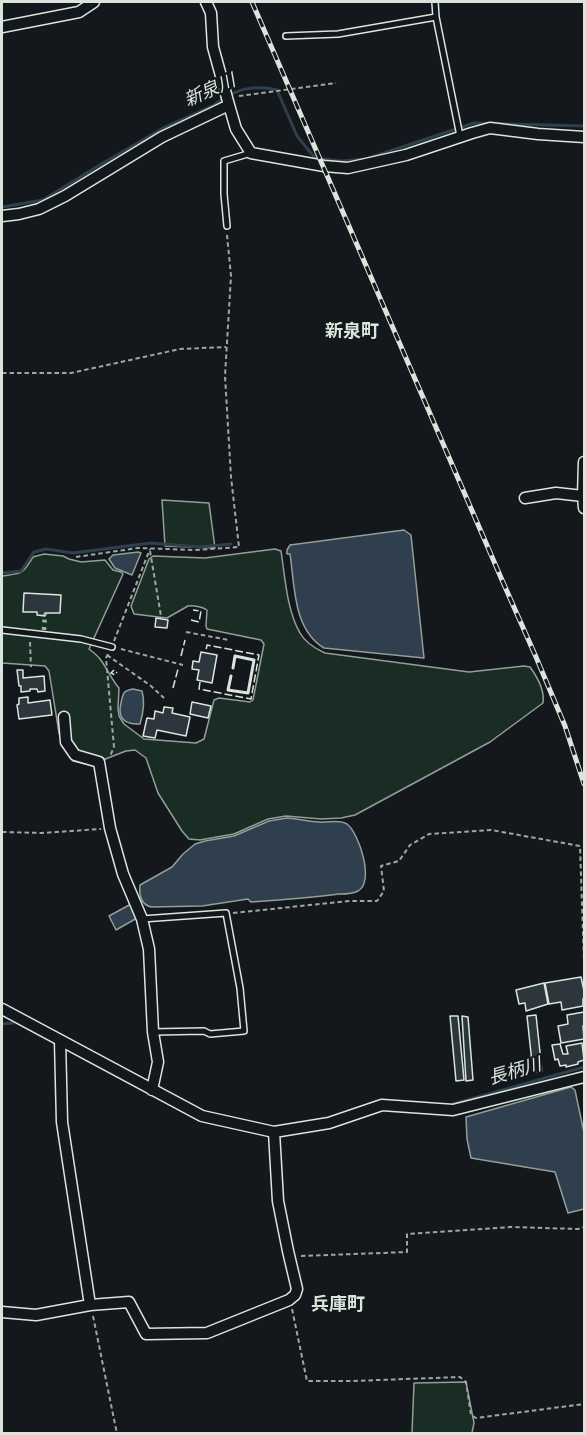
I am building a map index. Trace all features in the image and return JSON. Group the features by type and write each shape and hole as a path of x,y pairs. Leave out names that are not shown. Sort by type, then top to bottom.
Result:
{"street":[{"path":"2,27 79,12 94,2"},
{"path":"206,2 211,13 213,47 229,105 236,129 250,153 348,168 406,155 490,128 585,137"},
{"path":"2,216 39,209 66,196 162,137 229,105"},
{"path":"585,462 583,496 585,508"},
{"path":"525,498 556,494 583,496"},
{"path":"64,717 66,742 75,755 99,762 110,828 123,874 142,919 149,949 153,1032 158,1062 152,1090"},
{"path":"2,1010 202,1116 274,1132 329,1123 382,1105 453,1110 585,1077"},
{"path":"60,1040 62,1122 90,1305"},
{"path":"2,1312 36,1315 90,1305 129,1302 146,1334 207,1333 289,1300 295,1295 297,1289 278,1201 274,1132"}],"lane":[{"path":"435,2 460,136"},
{"path":"286,36 338,34 436,17"},
{"path":"227,226 224,161 250,153"},
{"path":"2,630 81,639 112,647"},
{"path":"142,919 225,914 240,988 244,1031 210,1034 204,1031 153,1032"}],"path":[{"path":"229,105 234,96 336,83"},
{"path":"76,557 138,548 195,550 239,547 228,442 225,376 231,276 227,226"},
{"path":"2,373 71,373 180,349 226,347"},
{"path":"150,549 161,616"},
{"path":"99,762 111,754 114,747 106,658 150,549"},
{"path":"186,632 229,640"},
{"path":"29,633 31,667"},
{"path":"112,647 183,665"},
{"path":"108,655 164,698"},
{"path":"2,832 42,833 110,828"},
{"path":"225,914 349,901 377,901 384,891 381,866 399,861 410,845 429,834 491,830 580,846 585,962"},
{"path":"289,1256 407,1252 407,1234 512,1227 578,1229 585,1227"},
{"path":"289,1300 307,1381 352,1382 460,1377 466,1382 471,1414 476,1418 585,1404"},
{"path":"90,1305 117,1434"}],"green space":[{"path":"162,500 209,503 215,548 165,546"},
{"path":"275,549 281,551 292,615 300,633 311,645 325,653 469,672 530,667 540,684 543,703 490,742 355,815 321,819 286,816 268,819 234,834 200,840 189,839 182,831 158,793 146,758 135,750 126,751 90,765 73,761 59,733 49,671 45,666 2,663 2,576 21,572 33,557 44,554 63,556 81,562 105,560 113,570 123,574 89,649 100,659 119,688 119,716 124,724 144,739 196,743 204,739 214,700 219,698 250,702 253,700 264,644 261,640 207,629 207,610 198,606 188,606 167,618 134,614 131,606 149,559 153,556 205,558"},
{"path":"466,1382 474,1423 472,1433 412,1433 414,1383"}],"water":[{"path":"404,530 411,535 424,658 324,648 306,630 301,619 290,554 287,554 290,545"},
{"path":"141,553 132,575 115,568 109,559 113,555"},
{"path":"133,689 142,691 143,695 140,724 126,722 120,713 124,694"},
{"path":"287,818 347,824 356,837 363,858 365,878 363,886 358,891 349,894 251,902 248,899 202,906 151,907 142,901 140,885 172,867 195,844 234,836 269,821"},
{"path":"131,904 137,918 116,930 109,916"},
{"path":"571,1087 575,1090 584,1132 584,1209 568,1213 555,1172 471,1158 466,1117"}],"building":[{"path":"24,593 61,595 60,613 45,613 45,616 37,615 37,612 23,612"},
{"path":"156,618 168,620 167,628 155,627"},
{"path":"201,652 217,655 212,683 197,680 199,670 192,669 193,661 199,662"},
{"path":"17,670 23,670 23,678 44,676 45,691 38,692 37,689 30,689 30,691 21,692"},
{"path":"28,697 28,703 50,700 52,715 19,719 17,705 19,698"},
{"path":"192,702 211,706 208,718 190,714"},
{"path":"164,707 173,708 172,713 190,717 186,736 157,730 155,738 143,736 147,718 154,719 155,711 163,713"},
{"path":"581,977 584,991 583,1006 562,1010 561,1002 549,1004 545,983"},
{"path":"544,983 548,1004 526,1011 525,1003 519,1004 516,990"},
{"path":"584,1012 584,1039 561,1043 558,1026 568,1024 567,1015"},
{"path":"536,1015 542,1071 533,1072 527,1016"},
{"path":"450,1016 458,1016 464,1080 456,1081"},
{"path":"462,1016 468,1017 473,1080 466,1081"},
{"path":"582,1043 584,1060 578,1064 560,1066 558,1059 555,1060 552,1045 560,1044 563,1054 568,1054 566,1046"}],"waterway":[{"name":"新泉川","path":"230,95 253,88 277,90 297,136 315,158 341,161 366,159 474,123 584,126"},
{"name":"新泉川","path":"2,207 43,200 165,127 214,105 224,98"},
{"path":"2,573 21,571 34,552 46,549 73,553 151,543 200,547 231,544"},
{"name":"長柄川","path":"2,1024 13,1023"},
{"name":"長柄川","path":"453,1104 584,1067"}],"railway":[{"path":"252,2 536,657 565,726 584,784"}],"hedge":[{"path":"44,630 45,614"}],"fence":[{"path":"191,620 199,622 201,611 193,610"},
{"path":"181,656 185,640"},
{"path":"200,682 199,689 251,699 259,655 207,645 206,651"},
{"path":"173,688 178,669"},
{"path":"114,670 111,673 115,675 117,672"}],"wall":[{"path":"231,676 228,690 248,693 254,660 235,656 233,668"}],"district":[{"name":"新泉町","path":"352,332"},
{"name":"兵庫町","path":"338,1305"}]}
